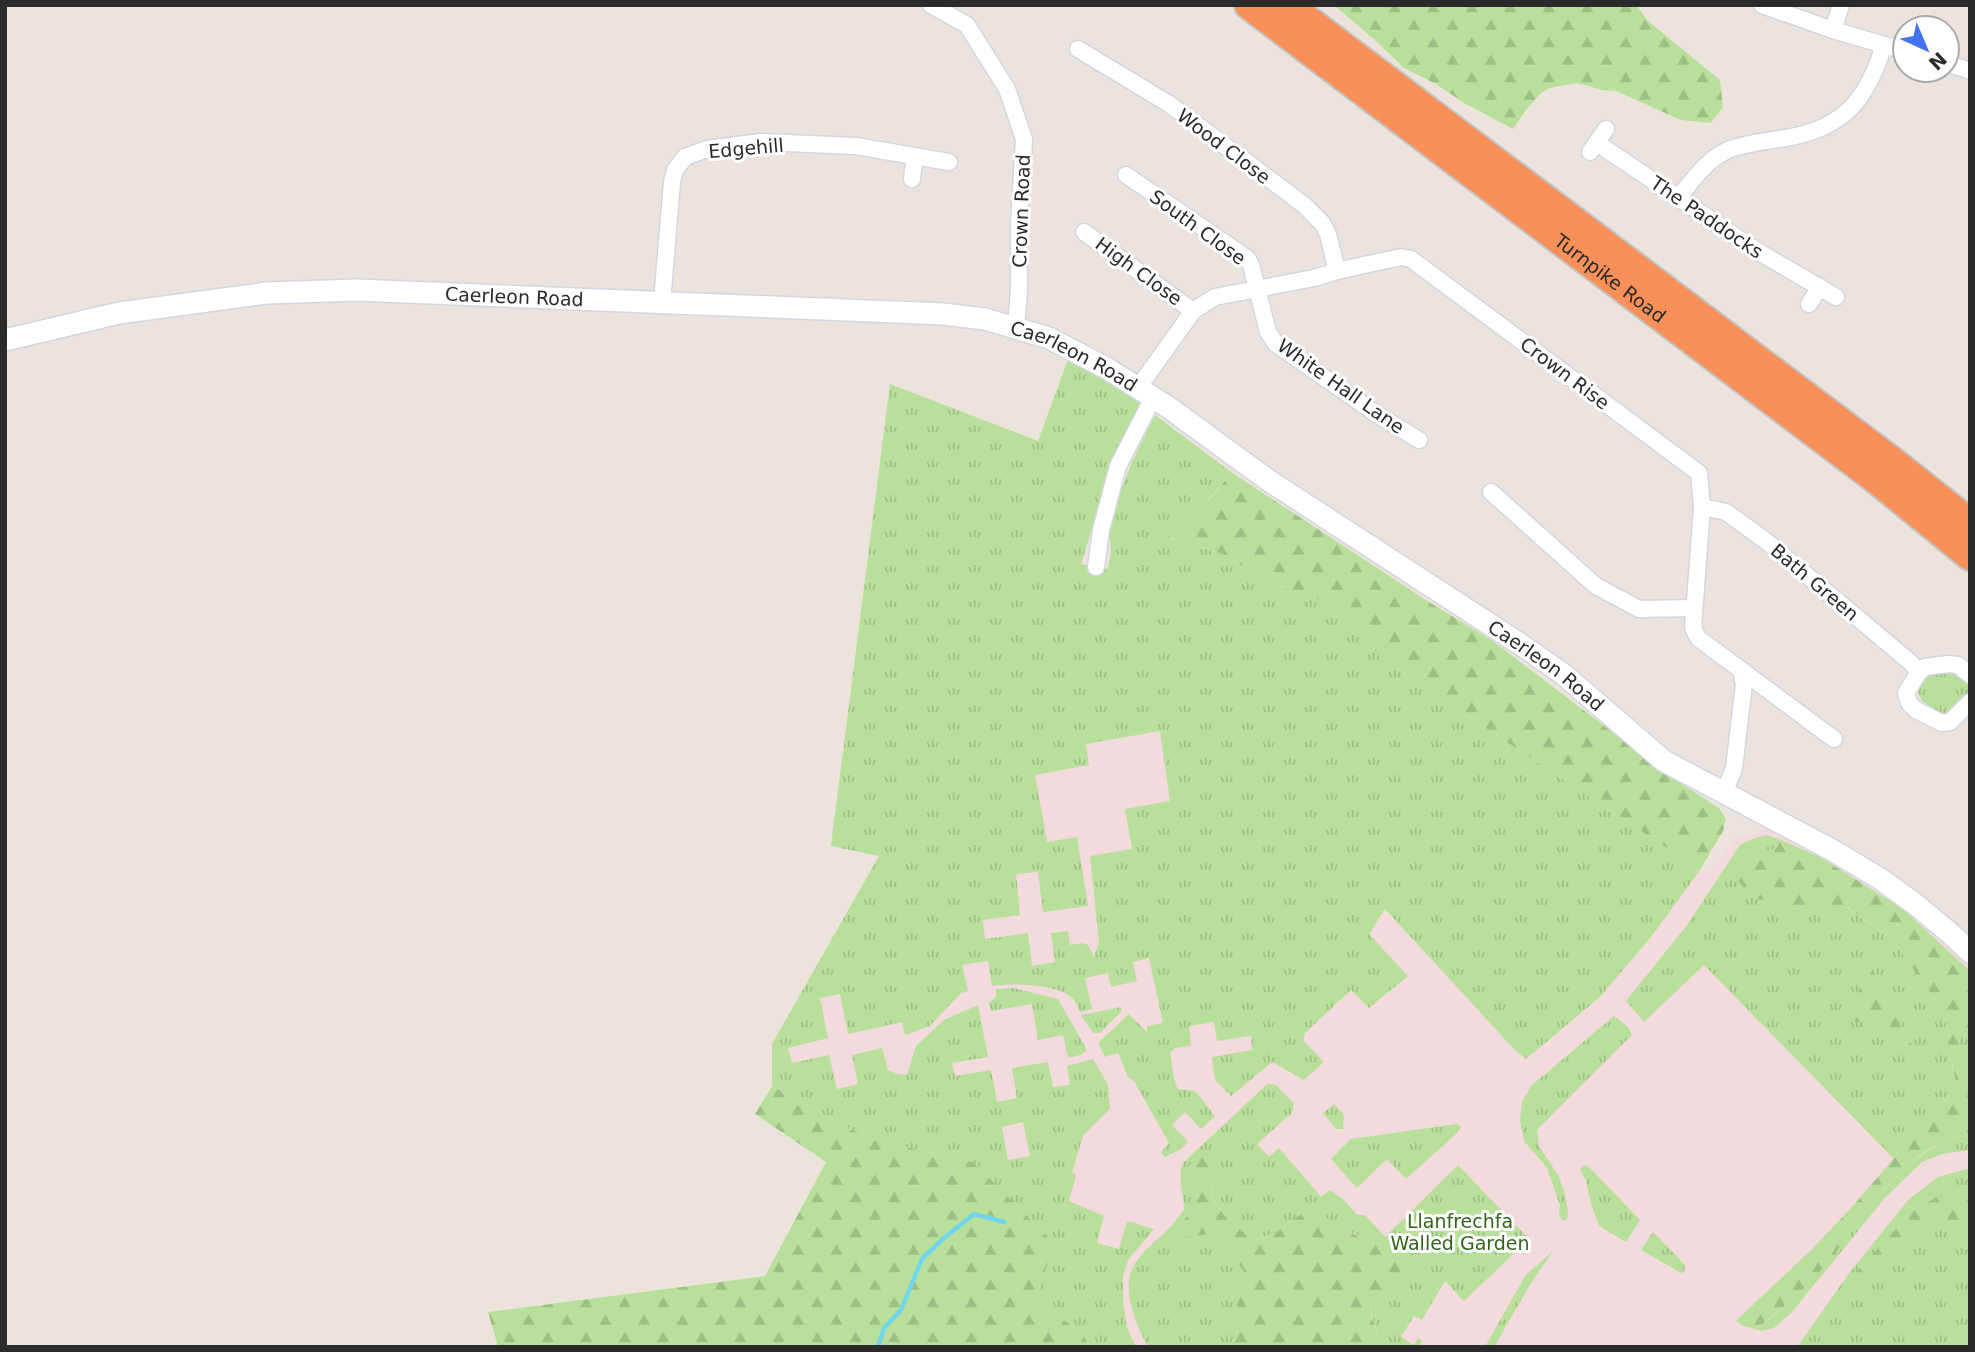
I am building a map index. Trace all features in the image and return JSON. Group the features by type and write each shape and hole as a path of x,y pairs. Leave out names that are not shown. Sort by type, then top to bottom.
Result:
{"highway":[{"name":"Turnpike Road","path":"1249,5 1877,480 1970,556"},
{"name":"Turnpike Road","path":"1288,5 1892,461 1970,523"}],"main road":[{"name":"Caerleon Road","path":"5,340 119,313 267,293 357,290 943,314 985,319 1016,327 1072,348 1146,393 1268,480 1563,674 1664,761 1832,850 1879,878 1951,933 1970,952"}],"street":[{"name":"Crown Road","path":"931,5 967,25 1007,89 1024,139 1018,224 1019,290 1016,327"},
{"path":"1762,5 1891,47"},
{"path":"1833,30 1841,5"},
{"path":"1678,198 1701,169 1729,150 1800,136 1826,126 1849,111 1866,92 1884,45"},
{"name":"Wood Close","path":"1078,49 1168,104 1304,205 1322,223 1328,234 1337,271"},
{"name":"The Paddocks","path":"1597,141 1754,249 1836,297"},
{"name":"Edgehill","path":"662,302 671,181 685,157 707,149 761,142 856,146 949,162"},
{"path":"912,178 915,156"},
{"name":"South Close","path":"1126,175 1247,258 1258,288"},
{"name":"High Close","path":"1084,232 1193,311"},
{"name":"Crown Rise","path":"1096,567 1101,530 1118,466 1146,393 1193,311 1215,298 1401,257 1411,259 1699,473 1702,507 1693,628 1698,638 1834,739"},
{"path":"1810,304 1820,287"},
{"name":"White Hall Lane","path":"1258,288 1268,332 1276,344 1375,413 1419,440"},
{"path":"1491,492 1596,586 1639,609 1694,608"},
{"name":"Bath Green","path":"1702,507 1726,512 1766,541 1919,672"},
{"path":"1970,675 1958,665 1925,667 1906,693 1909,703 1916,710 1942,723 1950,722 1970,702"},
{"path":"1724,793 1734,768 1744,684 1741,670"}],"shaded area":[{"path":"890,384 1073,563 1107,570 1119,547 1273,584 1338,606 1383,660 1700,870 1711,871 1735,838 1765,829 1816,851 1898,901 1965,957 1970,962 1970,1347 1089,1347 1083,1334 833,1120 772,1086 772,1044 879,856 831,846"}],"green space":[{"path":"1334,5 1636,5 1648,21 1720,80 1723,107 1711,123 1681,120 1616,91 1577,83 1549,88 1540,94 1513,129 1404,68"},
{"path":"1067,362 1082,362 1145,401 1106,483 1081,564 1108,569 1111,551 1108,525 1131,464 1155,415 1231,472 1193,517 1167,537 1222,554 1273,584 1338,606 1383,660 1700,870 1651,937 1600,997 1526,1059 1385,909 1369,934 1408,976 1369,1008 1351,990 1305,1033 1303,1041 1324,1062 1304,1080 1272,1062 1231,1096 1215,1080 1212,1057 1252,1050 1251,1036 1217,1041 1214,1022 1189,1026 1191,1046 1175,1048 1170,1053 1175,1080 1178,1089 1195,1091 1215,1116 1201,1129 1185,1112 1172,1125 1188,1142 1165,1157 1161,1152 1169,1143 1134,1081 1128,1077 1118,1053 1105,1057 1098,1043 1129,1014 1147,1032 1147,1026 1163,1023 1149,958 1133,962 1137,981 1111,987 1108,973 1085,978 1092,1009 1080,1012 1071,997 1055,989 1021,985 992,986 988,961 962,965 968,991 961,993 930,1026 905,1035 902,1022 848,1034 840,994 820,998 828,1038 788,1048 792,1063 829,1055 837,1089 858,1084 852,1055 882,1048 888,1070 907,1075 916,1046 944,1020 978,1005 988,1057 952,1063 955,1076 991,1070 997,1102 1017,1098 1012,1068 1048,1062 1053,1087 1070,1085 1067,1066 1093,1059 1108,1085 1110,1109 1083,1136 1072,1172 1076,1175 1069,1201 1104,1216 1097,1243 1119,1249 1127,1221 1154,1229 1128,1260 1123,1276 1127,1328 1136,1347 1089,1347 1083,1334 1064,1320 1047,1320 1037,1313 1040,1282 1055,1245 973,1162 874,1140 772,1086 772,1044 879,856 831,846 890,384 1038,441","holes":["1160,731 1170,801 1125,809 1132,849 1090,856 1099,942 1094,957 1088,945 1070,945 1068,931 1051,933 1055,962 1032,966 1028,933 985,939 983,920 1020,915 1016,874 1038,872 1043,912 1088,906 1077,837 1047,842 1035,775 1089,765 1086,744","1023,1122 1030,1156 1008,1160 1002,1127"]},
{"path":"1231,472 1493,641 1674,779 1719,808 1726,819 1723,831 1700,870 1383,660 1338,606 1273,584 1222,554 1167,537 1202,507"},
{"path":"1957,671 1968,684 1968,694 1945,716 1922,701 1917,690 1934,673"},
{"path":"1766,835 1776,838 1801,907 1846,907 1893,940 1936,1001 1970,1038 1970,1073 1953,1031 1952,1066 1956,1083 1943,1105 1893,1158 1704,965 1644,1022 1626,1001 1687,925 1740,845"},
{"path":"1776,838 1820,857 1903,909 1970,971 1970,1038 1936,1001 1893,940 1847,907 1801,907 1752,898 1735,877 1747,858 1778,847"},
{"path":"1864,962 1869,964 1926,1072 1917,1070 1881,1015 1869,1015 1863,1022 1855,1022"},
{"path":"1014,988 1058,999 1087,1050 1068,1058 1063,1035 1038,1040 1032,1004 991,1011 989,1003 996,996 996,989"},
{"path":"1121,1007 1122,1011 1100,1033 1093,1033 1081,1015"},
{"path":"1614,1016 1628,1027 1632,1035 1537,1130 1539,1146 1558,1175 1564,1190 1568,1210 1567,1219 1563,1221 1547,1168 1524,1141 1520,1120 1522,1102 1532,1085"},
{"path":"1953,1031 1970,1073 1970,1136 1948,1140 1927,1150 1908,1166 1871,1206 1819,1273 1765,1322 1756,1329 1736,1321 1812,1249 1943,1105 1956,1083 1946,1033"},
{"name":"Llanfrechfa Walled Garden","path":"1267,1084 1276,1085 1294,1104 1292,1113 1257,1144 1269,1157 1279,1148 1321,1197 1330,1190 1344,1200 1357,1215 1365,1215 1385,1237 1458,1165 1529,1239 1464,1301 1445,1281 1422,1320 1414,1316 1401,1337 1414,1345 1418,1338 1422,1341 1419,1347 1376,1347 1376,1331 1370,1306 1376,1300 1399,1294 1397,1248 1365,1241 1354,1233 1290,1221 1273,1233 1253,1240 1224,1215 1213,1199 1212,1183 1187,1219 1226,1246 1249,1277 1239,1294 1238,1325 1232,1347 1148,1347 1132,1308 1129,1286 1133,1267 1184,1210 1181,1180 1183,1163"},
{"path":"772,1086 874,1140 973,1162 1056,1245 1040,1282 1037,1313 1047,1320 1064,1320 1083,1334 1089,1347 498,1347 488,1312 765,1276 826,1162 755,1114"},
{"path":"1334,1104 1344,1115 1343,1129 1336,1129 1323,1113"},
{"path":"1457,1124 1461,1127 1456,1134 1406,1179 1387,1159 1357,1188 1331,1159 1351,1139"},
{"path":"1970,1136 1970,1150 1942,1154 1922,1162 1884,1199 1792,1312 1774,1328 1761,1331 1756,1329 1776,1314 1826,1265 1868,1208 1907,1165 1942,1141"},
{"path":"1205,1156 1210,1167 1213,1200 1224,1215 1253,1240 1275,1232 1305,1212 1332,1220 1365,1241 1397,1248 1408,1260 1412,1273 1407,1285 1399,1294 1376,1300 1370,1306 1377,1336 1376,1347 1232,1347 1238,1325 1238,1294 1248,1277 1226,1246 1209,1234 1174,1238 1173,1233 1190,1210 1191,1197 1186,1169 1194,1160"},
{"path":"1584,1165 1640,1220 1626,1242 1599,1226 1580,1169"},
{"path":"1970,1169 1970,1347 1797,1347 1850,1272 1909,1199 1938,1177"},
{"path":"1970,1187 1970,1221 1942,1221 1925,1227 1885,1264 1865,1287 1857,1286 1854,1282 1855,1273 1912,1212 1933,1199"},
{"path":"1653,1232 1685,1265 1684,1272 1681,1273 1641,1250"},
{"path":"1553,1251 1494,1347 1485,1347 1525,1276"}],"waterway":[{"path":"878,1347 884,1328 901,1310 922,1259 974,1214 1004,1222"}]}
